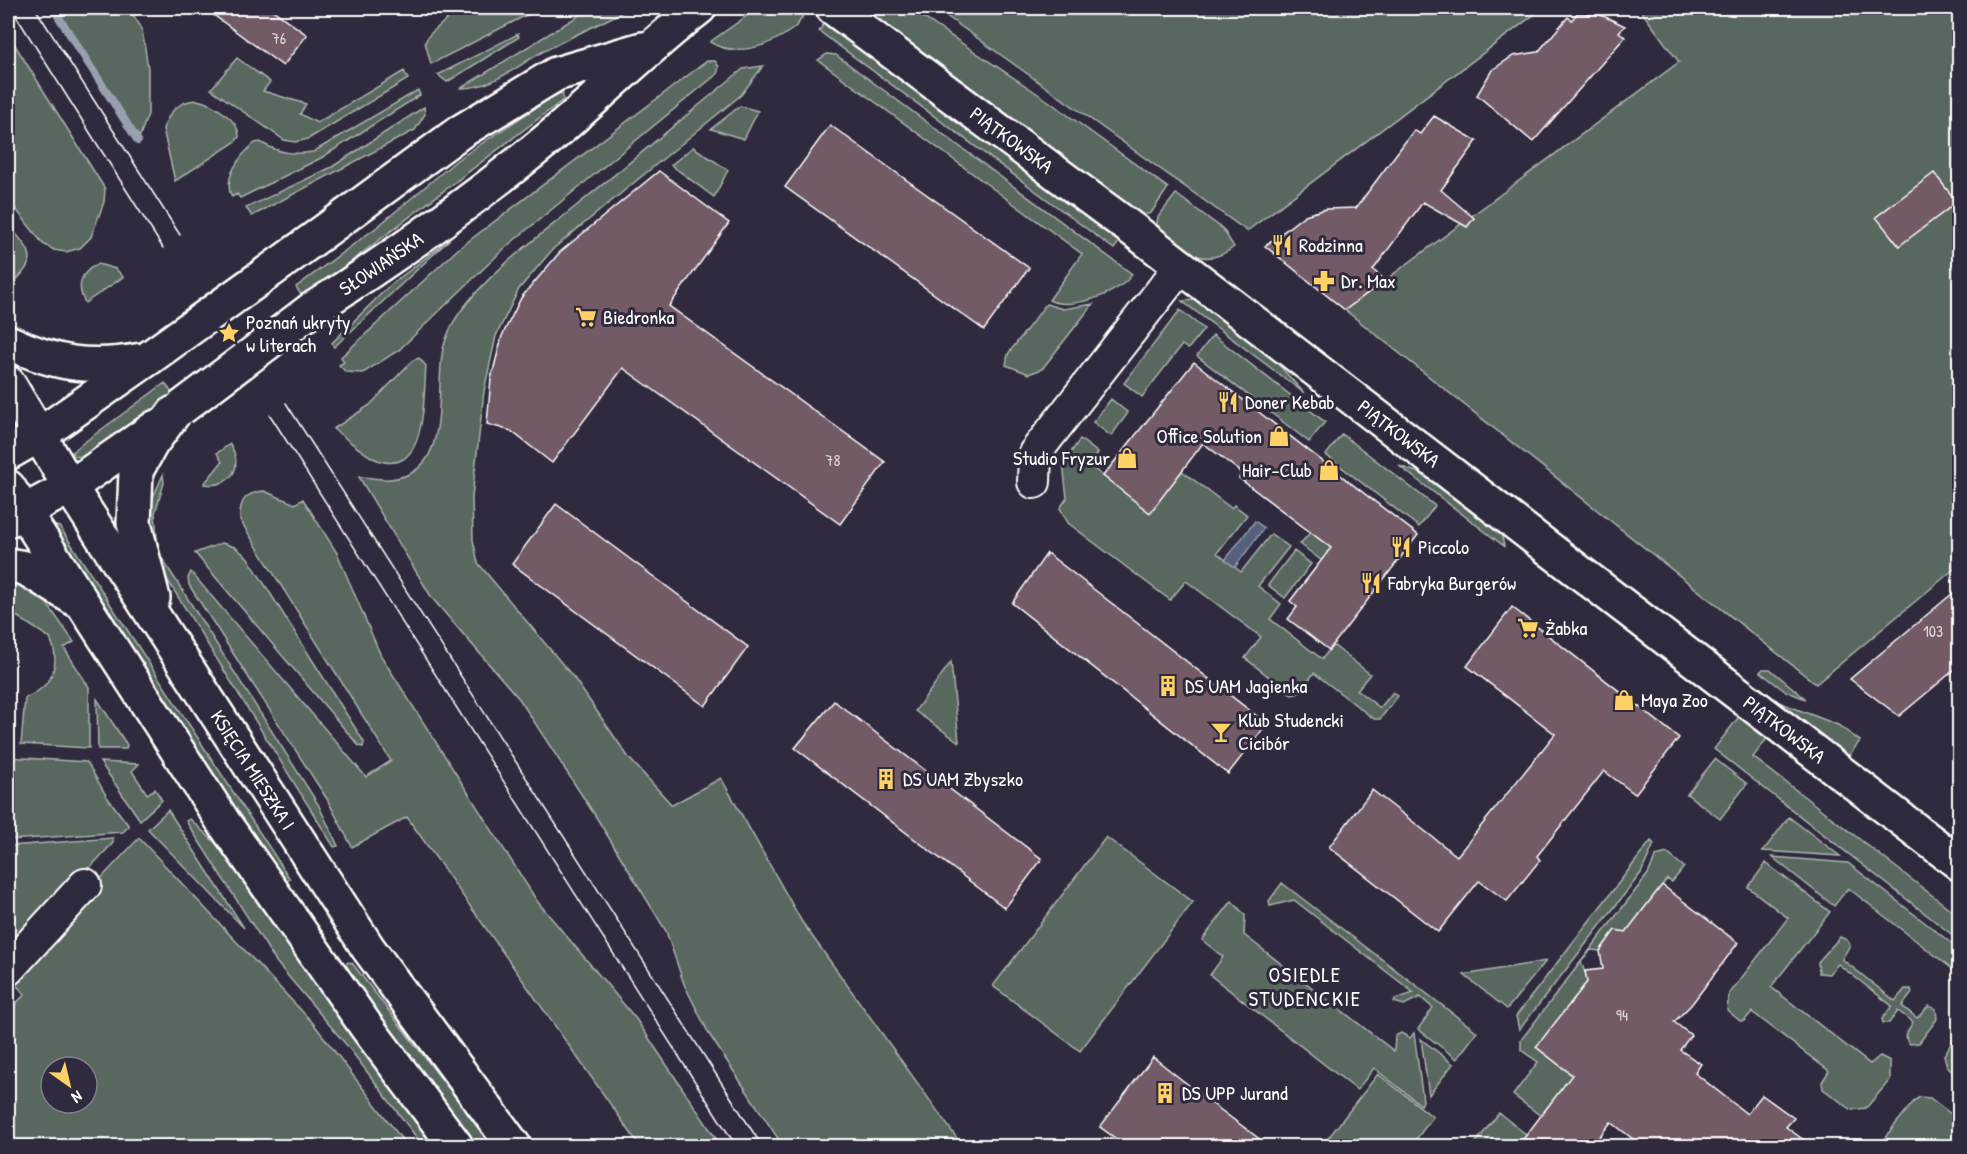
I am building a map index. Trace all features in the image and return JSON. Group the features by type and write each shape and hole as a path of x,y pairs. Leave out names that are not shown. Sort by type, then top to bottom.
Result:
{"street":[{"name":"SŁOWIAŃSKA","path":"13,506 70,487 178,410 311,310 395,257 538,147 649,47 699,8"},
{"name":"PIĄTKOWSKA","path":"833,8 1181,266 1959,864"},
{"name":"SŁOWIAŃSKA","path":"8,453 38,436 149,358 460,132 556,74 649,47"},
{"path":"1034,482 1035,453 1181,266"},
{"path":"8,342 35,354 78,366 110,366 149,358"},
{"name":"KSIĘCIA MIESZKA I","path":"8,383 70,487 368,948 514,1146"},
{"path":"163,632 134,523 136,471 151,444 178,410"},
{"path":"13,506 82,604 224,823 366,1026 456,1146"},
{"path":"8,565 34,573 82,604"},
{"path":"8,969 85,885"}],"shaded area":[{"path":"53,8 129,8 142,29 148,68 148,114 138,141"},
{"path":"460,8 477,10 480,8 540,8 431,64 425,42 430,34"},
{"path":"591,8 630,8 542,52 494,81 461,88"},
{"path":"758,8 807,9 793,29 763,45 731,49 710,42"},
{"path":"861,8 909,8 1047,100 1168,188 1151,213 1141,216"},
{"path":"948,8 1543,8 1247,231 941,12"},
{"path":"1639,8 1959,8 1959,565 1816,684 1345,310 1679,62"},
{"path":"825,22 1120,241 1114,249 819,31"},
{"path":"8,34 105,189 104,202 91,237 80,248 66,252 54,250 43,244 8,199"},
{"path":"518,34 519,37 447,82 438,75"},
{"path":"827,54 836,55 1132,274 1117,288 1094,299 1069,303 1049,300 1082,254 818,60"},
{"path":"237,58 270,82 263,91 306,104 300,114 317,123 404,71 408,79 308,139 295,142 284,140 211,89"},
{"path":"707,61 715,61 719,67 717,74 507,246 399,350 363,373 346,372 339,365 344,362 341,357 458,249"},
{"path":"763,66 741,95 553,249 519,289 496,336 484,391 472,497 473,540 478,563 574,678 629,758 672,805 721,778 802,922 959,1141 953,1146 783,1146 709,1034 684,984 666,931 598,820 520,700 432,598 359,477 390,479 410,474 424,462 433,447 437,428 441,366 446,340 460,312 487,281 743,69"},
{"path":"418,90 420,95 321,158 240,198 237,194 232,197 229,183 231,175 238,161 255,143 260,142 285,152 313,152"},
{"path":"558,93 563,94 563,100 303,298 296,287 377,227 457,160"},
{"path":"197,100 224,113 235,124 239,137 235,142 175,181 163,129 175,108"},
{"path":"740,106 758,111 744,139 711,129"},
{"path":"424,107 425,114 415,130 252,216 246,208 332,167"},
{"path":"693,147 728,170 714,197 671,165"},
{"path":"1176,194 1223,229 1234,247 1223,254 1202,257 1184,249 1156,227 1158,217"},
{"path":"8,224 23,242 30,255 26,268 10,286 8,284"},
{"path":"450,239 334,347 332,343 388,287"},
{"path":"98,264 116,269 123,277 85,303 82,297 81,280 87,271"},
{"path":"1195,300 1205,303 1269,354 1304,393 1182,301"},
{"path":"1046,304 1063,309 1093,304 1042,369 1029,374 1006,365 1008,354"},
{"path":"1180,310 1204,329 1188,349 1182,345 1142,397 1124,383"},
{"path":"1213,335 1325,422 1309,442 1197,356"},
{"path":"419,358 426,366 423,414 414,447 405,458 392,463 375,459 333,429 370,405 413,360"},
{"path":"165,383 174,396 140,424 97,451 84,456 73,456 72,452 83,443"},
{"path":"1111,399 1128,413 1111,436 1093,422"},
{"path":"1342,434 1435,506 1419,527 1326,455"},
{"path":"1080,439 1098,453 1089,465 1149,512 1182,471 1231,508 1234,505 1247,515 1217,553 1241,572 1271,534 1289,547 1258,586 1281,604 1270,619 1322,659 1333,645 1370,674 1357,690 1380,708 1393,692 1398,696 1380,719 1374,719 1314,673 1299,693 1292,695 1245,658 1261,637 1186,581 1170,600 1068,523 1060,508 1067,498 1063,464"},
{"path":"230,444 236,461 233,474 222,483 204,484 222,462 217,453"},
{"path":"1399,466 1425,475 1439,483 1501,532 1504,546"},
{"path":"163,475 164,483 155,513 158,552 318,804 338,846 334,847 152,555 150,504"},
{"path":"264,491 295,504 303,499 337,553 381,656 537,901 636,1019 721,1146 640,1146 407,817 352,847 327,799 189,585 188,578 191,572 366,777 391,761 240,520 244,499"},
{"path":"1321,521 1341,537 1322,561 1300,544"},
{"path":"56,526 60,527 290,879 283,884 55,530"},
{"path":"222,543 235,547 248,558 364,742 363,747 359,746 195,553"},
{"path":"1294,551 1311,564 1285,598 1268,585"},
{"path":"8,576 43,598 74,642 64,648 89,687 89,748 21,744 25,698 42,688 48,681 52,674 55,657 50,638 18,617 8,616"},
{"path":"951,662 959,742 915,711"},
{"path":"1763,669 1770,669 1806,699 1785,691 1760,672"},
{"path":"97,699 127,745 126,749 98,749"},
{"path":"1776,701 1838,725 1860,741 1848,757"},
{"path":"1741,714 1769,736 1753,757 1959,916 1959,940 1714,749"},
{"path":"8,757 87,762 107,797 129,826 123,832 10,840"},
{"path":"1715,759 1747,784 1720,819 1687,794"},
{"path":"100,762 139,764 132,771 147,794 155,789 162,800 140,820"},
{"path":"168,810 244,928 148,829"},
{"path":"1789,817 1840,856 1763,851"},
{"path":"190,819 227,854 258,899 256,901 437,1146 423,1146 349,1048 277,963 186,821"},
{"path":"1106,837 1193,902 1080,1051 993,986"},
{"path":"113,838 113,843 8,955 12,892 10,846"},
{"path":"139,838 313,1023 407,1146 8,1146 8,1012 25,994 8,977"},
{"path":"1651,841 1654,844 1641,873 1519,1030 1516,1016"},
{"path":"1667,853 1684,867 1672,882 1667,879 1626,932 1615,930 1600,951 1591,950 1581,962 1588,981 1537,1047 1577,1079 1565,1084 1541,1116 1513,1095 1538,1062 1521,1050 1521,1040 1648,874 1656,856"},
{"path":"1772,857 1848,863 1959,949 1959,974 1848,888 1834,906"},
{"path":"1766,863 1830,912 1771,987 1870,1064 1880,1056 1890,1061 1890,1080 1866,1108 1852,1110 1823,1089 1822,1082 1829,1071 1752,1012 1744,1021 1740,1021 1727,1010 1729,994 1788,918 1748,887"},
{"path":"1282,883 1477,1032 1457,1059 1418,1029 1433,1008 1420,997 1404,1005 1394,1002 1395,999 1414,993 1294,900 1270,906 1269,901"},
{"path":"1232,901 1245,915 1244,935 1394,1051 1395,1036 1401,1033 1410,1038 1414,1033 1423,1101 1421,1105 1374,1068 1357,1090 1210,975 1223,957 1202,940"},
{"path":"1840,937 1847,940 1850,945 1842,959 1895,1001 1905,989 1911,989 1912,993 1902,1006 1917,1018 1929,1006 1936,1009 1937,1019 1919,1043 1910,1044 1907,1038 1913,1022 1898,1011 1889,1023 1883,1023 1882,1019 1892,1006 1838,964 1829,974 1819,973 1818,962"},
{"path":"1546,961 1507,1009 1464,975"},
{"path":"348,962 352,963 493,1146 476,1146 346,969 345,965"},
{"path":"1959,1031 1959,1077 1947,1066 1944,1055"},
{"path":"1421,1039 1453,1064 1429,1095"},
{"path":"1378,1074 1433,1117 1411,1146 1322,1146"},
{"path":"1920,1097 1930,1098 1959,1120 1959,1146 1878,1146 1915,1100"},
{"path":"1499,1113 1527,1135 1518,1146 1473,1146"}],"water":[{"path":"1255,521 1264,528 1235,567 1225,560"}],"building":[{"path":"204,8 270,8 307,35 283,66"},
{"path":"1577,13 1598,14 1625,26 1619,32 1625,37 1533,142 1477,95 1492,70 1513,56 1538,52 1568,17 1572,20"},
{"path":"1434,116 1477,141 1441,190 1474,218 1467,227 1423,202 1373,270 1385,280 1345,310 1265,246 1305,215 1326,209 1356,208 1414,130 1420,134"},
{"path":"830,125 1029,268 984,330 785,187"},
{"name":"Biedronka","path":"659,171 729,223 669,306 885,462 840,524 623,368 552,463 511,431 487,424 491,379 502,336 521,298 560,252"},
{"path":"1934,173 1957,202 1899,246 1876,217"},
{"path":"1194,362 1418,535 1329,650 1288,619 1297,607 1290,601 1331,548 1239,478 1242,473 1203,443 1150,513 1103,476"},
{"path":"556,504 748,647 705,706 512,564"},
{"name":"DS UAM Jagienka","path":"1047,553 1267,724 1228,774 1012,603"},
{"path":"1959,588 1959,666 1899,716 1850,679"},
{"path":"1512,607 1679,738 1635,794 1604,771 1537,856 1540,860 1507,901 1479,881 1438,932 1329,847 1372,790 1457,856 1555,734 1467,666"},
{"name":"DS UAM Zbyszko","path":"834,701 1042,859 1005,908 795,748"},
{"path":"1662,885 1738,943 1691,1005 1674,1022 1691,1035 1680,1050 1701,1064 1695,1073 1747,1114 1762,1095 1794,1118 1786,1127 1812,1146 1642,1146 1611,1122 1592,1146 1518,1146 1572,1075 1536,1047 1587,982 1585,971 1603,969 1600,951 1615,930 1626,932"},
{"name":"DS UPP Jurand","path":"1153,1057 1269,1146 1126,1146 1100,1127"}],"waterway":[{"path":"53,8 138,141"}],"tram line":[{"path":"11,8 163,248"},
{"path":"35,8 180,235"},
{"path":"286,403 762,1146"},
{"path":"270,415 736,1146"}],"place":[{"name":"Rodzinna","path":"1282,245"},
{"name":"Dr. Max","path":"1324,281"},
{"name":"Biedronka","path":"586,317"},
{"name":"Poznań ukryty w literach","path":"229,333"},
{"name":"Doner Kebab","path":"1228,402"},
{"name":"Office Solution","path":"1279,436"},
{"name":"Studio Fryzur","path":"1127,458"},
{"name":"Hair-Club","path":"1329,470"},
{"name":"Piccolo","path":"1401,547"},
{"name":"Fabryka Burgerów","path":"1371,583"},
{"name":"Żabka","path":"1528,628"},
{"name":"DS UAM Jagienka","path":"1168,686"},
{"name":"Maya Zoo","path":"1624,700"},
{"name":"Klub Studencki Cicibór","path":"1221,732"},
{"name":"DS UAM Zbyszko","path":"886,779"},
{"name":"DS UPP Jurand","path":"1165,1093"}],"district":[{"name":"OSIEDLE STUDENCKIE","path":"1305,987"}]}
